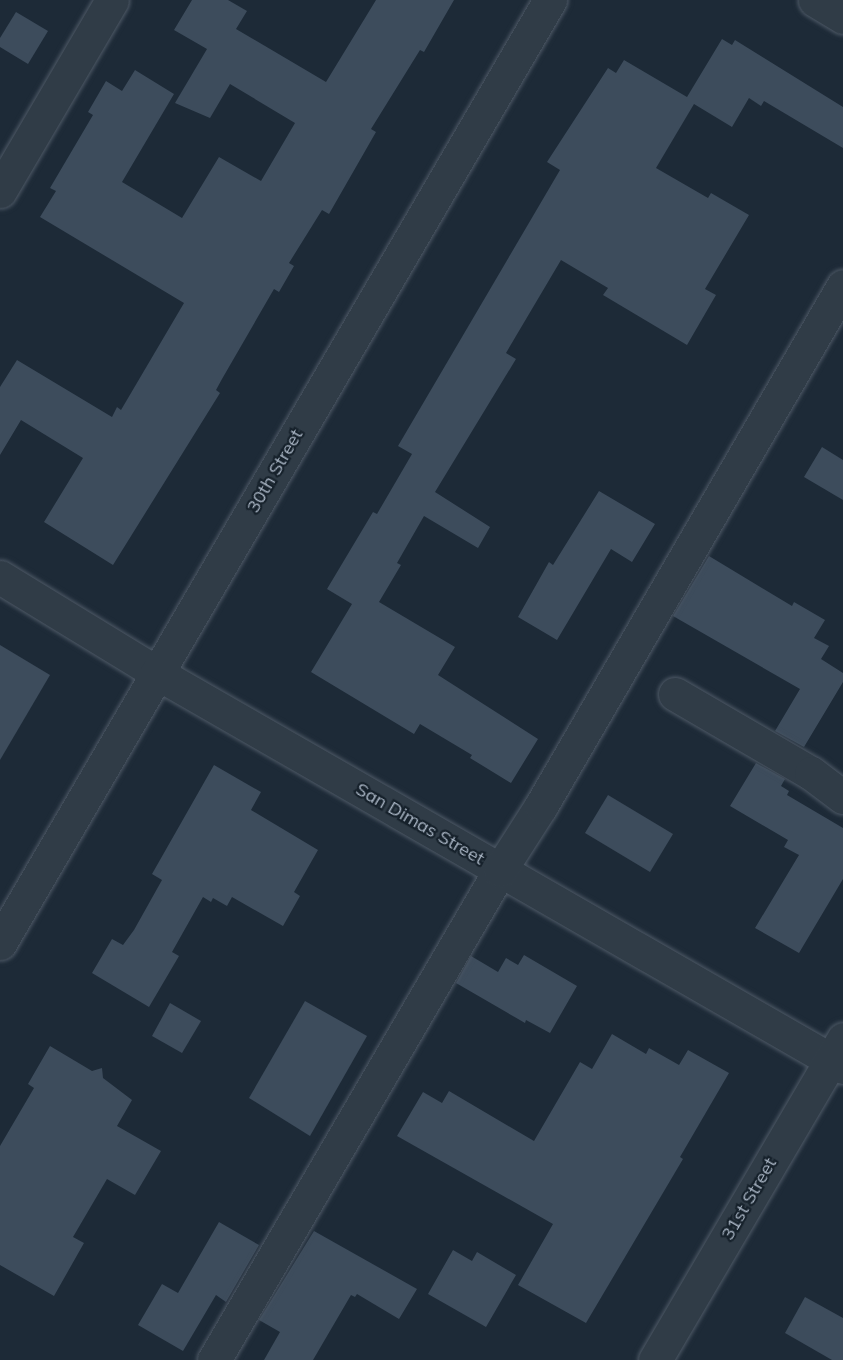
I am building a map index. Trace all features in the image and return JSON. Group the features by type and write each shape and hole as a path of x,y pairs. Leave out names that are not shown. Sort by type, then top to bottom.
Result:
{"street":[{"path":"0,191 111,0"},
{"name":"30th Street","path":"0,943 550,0"},
{"path":"814,0 843,17"},
{"path":"214,1360 500,870 547,796 843,286"},
{"name":"San Dimas Street","path":"0,577 157,673 500,870 839,1056"},
{"path":"675,694 811,773 843,796"},
{"name":"31st Street","path":"655,1360 839,1056"}],"building":[{"path":"192,0 228,0 247,11 236,29 326,82 376,0 454,0 424,52 420,50 371,129 376,132 329,214 322,210 289,263 294,266 279,292 274,289 216,390 220,393 113,565 44,522 83,458 21,420 0,455 0,387 17,360 112,417 117,407 121,410 184,303 40,217 56,191 50,188 93,115 88,112 106,81 122,91 135,70 174,94 122,182 182,218 219,157 261,181 295,123 230,84 210,118 175,103 207,49 174,30"},
{"path":"16,12 48,31 28,64 0,47 0,38"},
{"path":"722,39 732,45 735,40 843,107 843,148 764,101 761,106 749,98 732,127 694,104 656,168 708,198 711,193 749,215 705,289 716,295 687,345 603,295 608,288 561,260 506,353 516,359 435,492 490,527 478,548 424,516 397,563 401,565 379,602 455,647 438,675 538,739 511,783 470,758 472,755 420,724 414,734 311,672 352,604 327,589 373,512 377,514 412,454 398,446 560,170 547,162 608,68 616,73 624,60 687,97"},
{"path":"822,447 843,460 843,500 804,477"},
{"path":"599,491 655,524 632,562 611,549 557,640 518,617 549,562 553,565"},
{"path":"709,556 792,606 794,602 825,620 814,638 829,646 821,659 843,673 843,682 804,747 775,731 800,689 673,616"},
{"path":"0,645 50,675 0,760"},
{"path":"756,763 785,779 781,786 789,791 787,795 843,828 843,879 799,953 755,928 799,855 784,847 788,840 730,806"},
{"path":"214,765 261,792 251,810 318,850 294,892 300,896 283,926 232,897 227,906 213,898 211,902 203,897 172,952 179,956 149,1007 92,973 112,939 123,945 134,930 162,880 152,874"},
{"path":"608,795 673,834 650,872 585,833"},
{"path":"524,955 577,986 550,1033 526,1020 525,1023 456,983 471,956 498,972 506,958 518,965"},
{"path":"305,1001 367,1036 310,1136 249,1098"},
{"path":"170,1003 201,1021 182,1053 152,1036"},
{"path":"612,1034 646,1054 649,1048 679,1065 688,1050 729,1073 680,1157 683,1159 586,1323 518,1285 553,1224 397,1136 423,1092 442,1103 449,1091 534,1141 580,1062 592,1069"},
{"path":"50,1046 92,1071 102,1068 103,1078 132,1100 117,1126 161,1151 135,1195 107,1179 73,1237 84,1243 54,1296 0,1265 0,1146 34,1088 28,1084"},
{"path":"219,1222 259,1245 226,1302 216,1295 183,1351 138,1325 162,1284 178,1293"},
{"path":"314,1231 417,1289 399,1319 357,1294 355,1297 351,1295 313,1360 264,1360 280,1332 259,1320"},
{"path":"453,1250 472,1261 477,1252 516,1275 486,1327 428,1294"},
{"path":"805,1297 843,1318 843,1360 832,1360 785,1333"}]}
